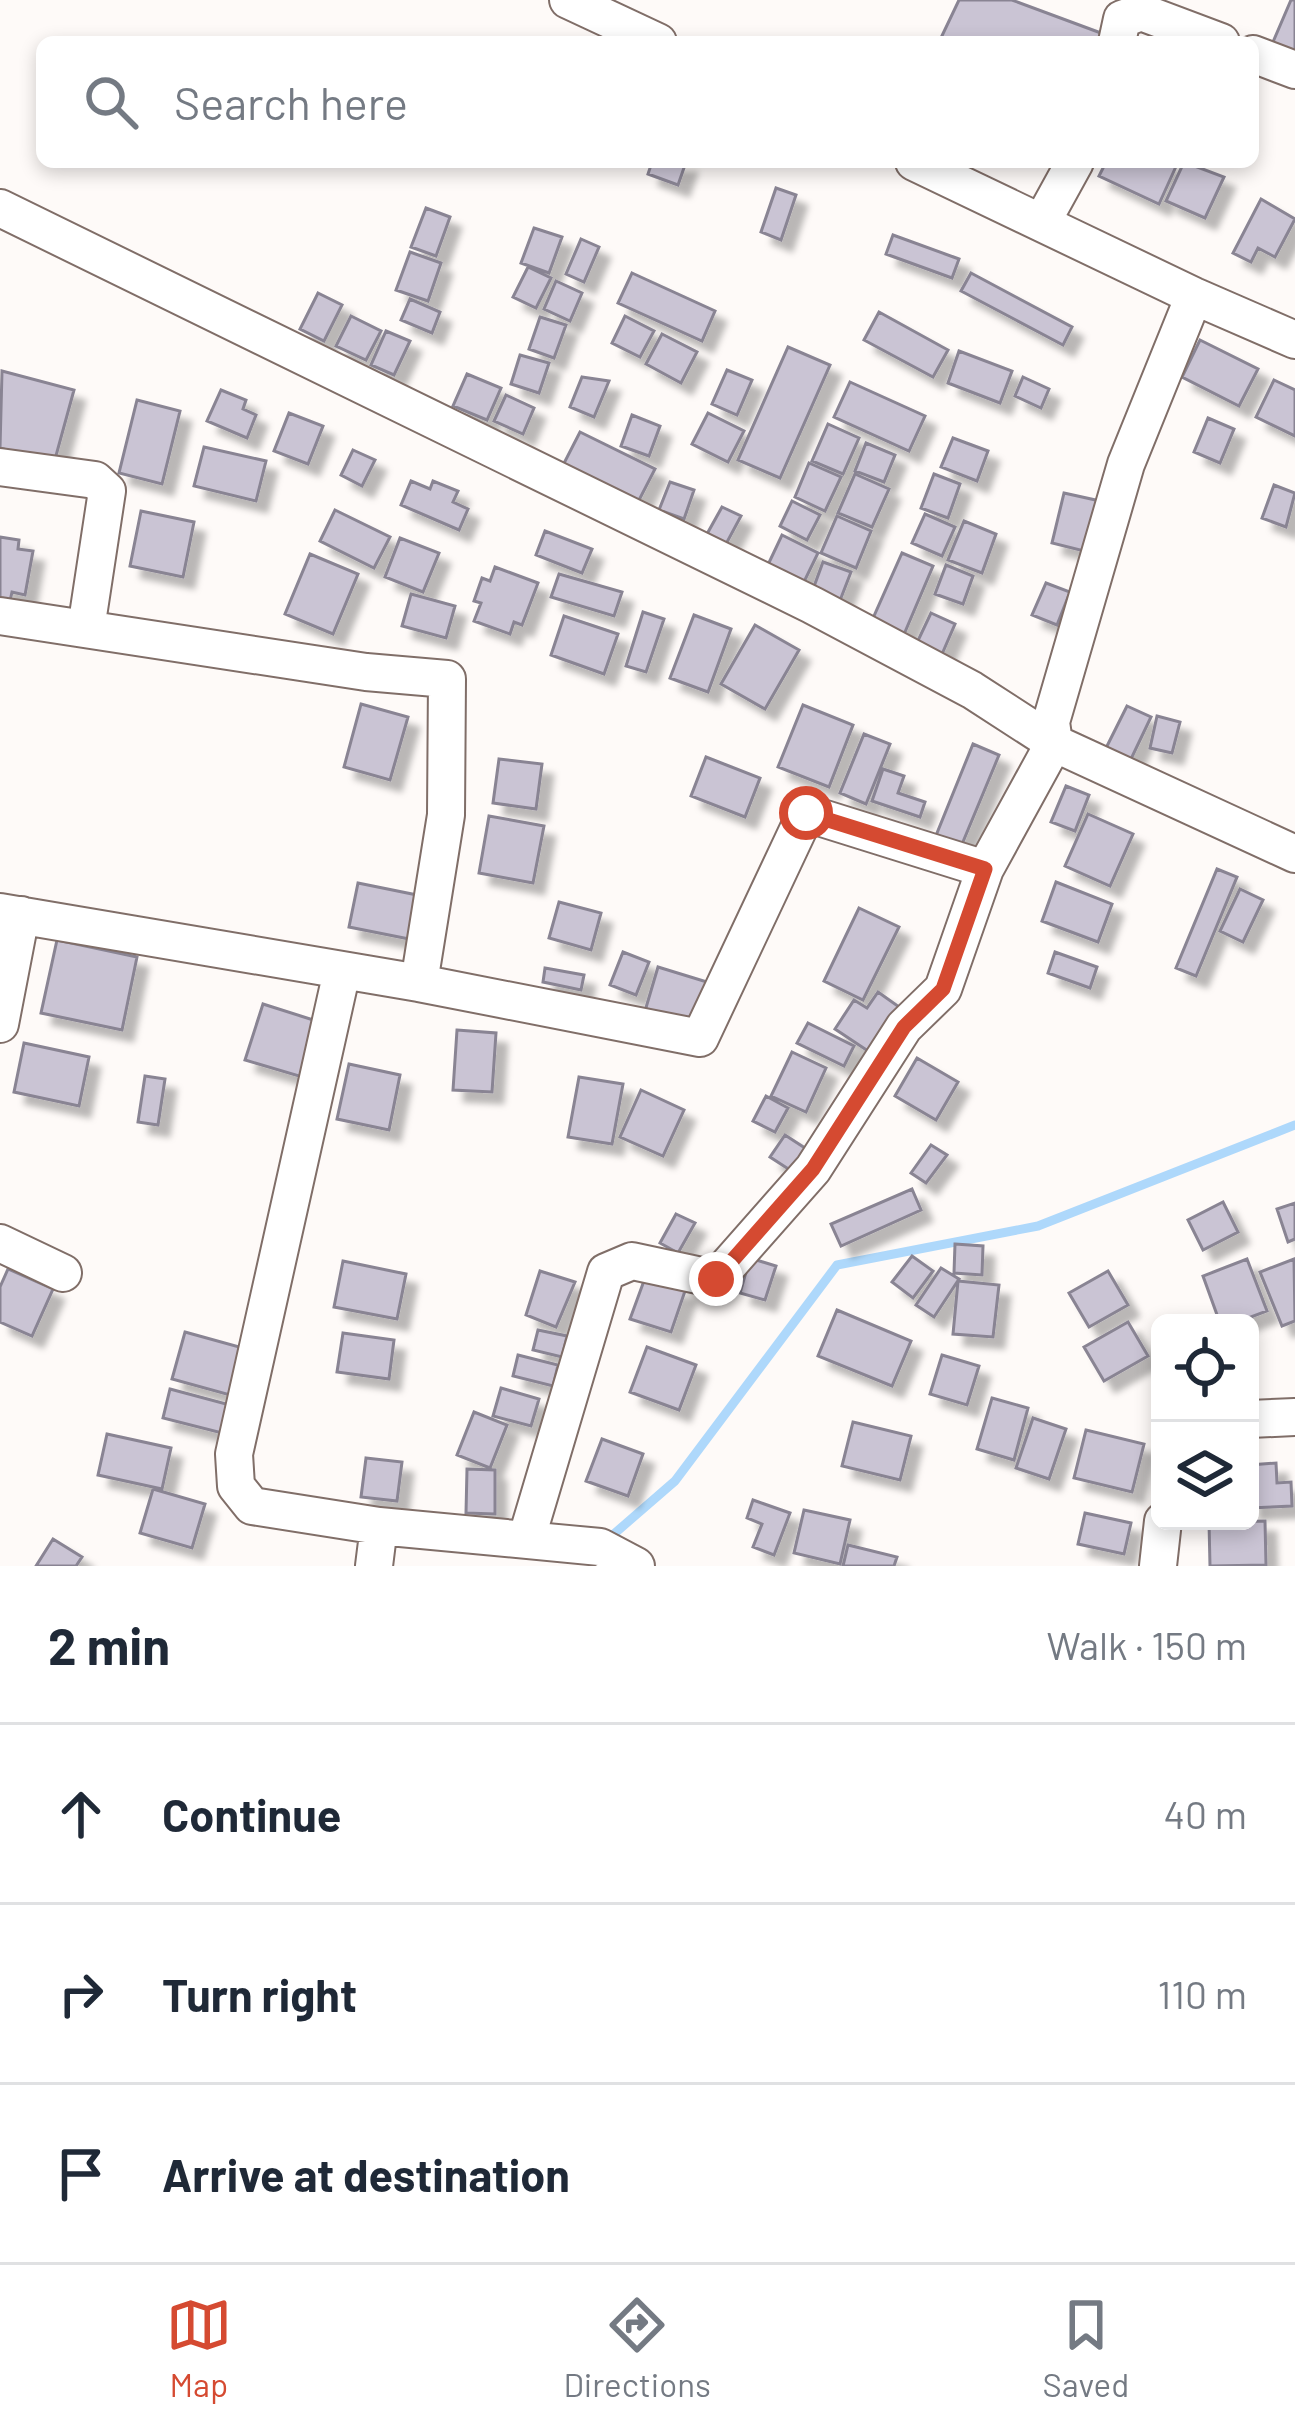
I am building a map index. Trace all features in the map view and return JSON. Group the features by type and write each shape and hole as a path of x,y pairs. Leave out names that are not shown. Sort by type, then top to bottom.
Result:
{"street":[{"path":"568,0 645,36"},
{"path":"1118,36 1122,19 1141,11 1206,36"},
{"path":"1259,56 1295,70"},
{"path":"927,168 1295,340"},
{"path":"1042,222 1072,168"},
{"path":"0,208 812,605 972,690 1054,743 1295,854"},
{"path":"527,1538 606,1272 632,1262 716,1279 813,1169 904,1027 943,989 985,869 1054,743 1051,722 1126,464 1194,296"},
{"path":"0,466 95,479 107,491 86,629"},
{"path":"0,616 366,672 447,679 446,815 419,983"},
{"path":"0,1024 11,913 419,983 700,1038 806,813 985,869"},
{"path":"342,971 234,1454 236,1486 252,1506 379,1526 600,1547 636,1566"},
{"path":"0,1243 63,1273"},
{"path":"1259,1419 1295,1418"},
{"path":"374,1566 379,1526"},
{"path":"1158,1566 1162,1530"}],"building":[{"path":"959,0 1012,0 1109,36 942,36"},
{"path":"1295,0 1295,52 1273,42"},
{"path":"650,168 684,168 678,185 648,174"},
{"path":"1103,168 1175,168 1159,204 1099,176"},
{"path":"1181,168 1200,168 1224,177 1205,218 1166,201"},
{"path":"776,188 796,195 781,240 761,232"},
{"path":"1261,199 1295,219 1275,257 1258,248 1251,262 1233,253"},
{"path":"426,208 450,217 436,256 411,247"},
{"path":"534,228 562,237 549,273 521,263"},
{"path":"893,235 959,259 952,278 886,254"},
{"path":"581,239 599,247 584,282 566,274"},
{"path":"410,252 441,263 428,301 396,290"},
{"path":"528,267 551,278 536,308 513,297"},
{"path":"632,273 715,311 702,341 618,303"},
{"path":"971,273 1072,327 1063,345 961,291"},
{"path":"556,281 582,293 570,321 544,309"},
{"path":"318,293 342,305 324,341 300,329"},
{"path":"410,299 440,312 432,333 401,320"},
{"path":"879,312 948,350 933,377 864,340"},
{"path":"351,316 381,331 366,360 336,346"},
{"path":"625,316 654,331 640,357 612,343"},
{"path":"540,317 566,325 554,358 529,349"},
{"path":"386,331 410,341 394,375 371,365"},
{"path":"662,334 697,352 681,383 646,364"},
{"path":"1200,340 1258,369 1239,406 1182,377"},
{"path":"788,347 830,365 780,478 738,460"},
{"path":"959,351 1012,371 1000,403 948,383"},
{"path":"520,355 549,363 539,393 511,384"},
{"path":"727,370 752,380 737,415 712,404"},
{"path":"2,371 74,390 54,463 0,448"},
{"path":"467,374 501,388 487,420 453,406"},
{"path":"582,377 609,381 594,417 570,407"},
{"path":"1023,377 1049,389 1041,408 1015,396"},
{"path":"1274,380 1295,390 1295,436 1256,417"},
{"path":"850,382 925,416 909,451 834,417"},
{"path":"221,390 246,400 243,409 256,415 247,438 207,421"},
{"path":"506,395 534,408 523,434 494,421"},
{"path":"137,400 180,411 162,484 119,473"},
{"path":"289,413 323,426 308,464 274,451"},
{"path":"708,413 744,431 728,462 692,444"},
{"path":"632,415 660,426 649,456 621,446"},
{"path":"1208,418 1234,429 1220,463 1194,452"},
{"path":"828,424 859,438 843,474 812,461"},
{"path":"580,432 655,469 636,506 561,469"},
{"path":"953,438 988,451 977,481 941,467"},
{"path":"866,443 895,455 884,482 855,471"},
{"path":"204,447 266,461 256,501 194,486"},
{"path":"353,450 375,460 362,486 341,475"},
{"path":"809,463 841,477 825,511 795,497"},
{"path":"855,474 889,489 872,527 838,513"},
{"path":"934,474 960,484 948,518 921,508"},
{"path":"411,481 430,489 433,481 458,491 453,502 468,509 459,530 401,505"},
{"path":"670,482 694,490 684,519 659,510"},
{"path":"1274,485 1295,493 1286,527 1262,518"},
{"path":"1064,493 1100,501 1088,552 1052,543"},
{"path":"792,501 820,515 807,540 780,526"},
{"path":"722,507 741,516 726,544 707,534"},
{"path":"335,510 390,537 374,568 320,541"},
{"path":"141,511 194,522 183,577 130,566"},
{"path":"925,514 955,527 942,556 912,543"},
{"path":"837,516 871,531 856,568 821,553"},
{"path":"964,521 996,534 982,573 948,560"},
{"path":"545,531 592,549 582,573 536,555"},
{"path":"782,535 818,553 801,588 765,571"},
{"path":"0,537 19,540 18,549 33,551 25,595 12,592 10,601 0,599"},
{"path":"400,538 439,553 423,592 385,577"},
{"path":"902,553 933,566 902,639 870,625"},
{"path":"310,554 358,574 333,634 285,614"},
{"path":"823,562 851,572 839,603 812,592"},
{"path":"946,565 973,576 963,604 935,594"},
{"path":"495,567 538,583 522,625 514,622 510,634 474,621 481,603 474,601 482,578 490,581"},
{"path":"559,574 622,592 614,616 551,597"},
{"path":"1046,583 1070,592 1057,625 1032,615"},
{"path":"411,594 455,606 446,638 402,626"},
{"path":"643,612 664,619 646,672 626,666"},
{"path":"931,613 955,624 939,661 914,649"},
{"path":"694,615 731,629 708,692 670,678"},
{"path":"564,616 618,634 604,674 551,655"},
{"path":"755,625 799,650 765,709 721,684"},
{"path":"361,704 408,717 390,780 344,767"},
{"path":"803,705 853,725 829,787 778,767"},
{"path":"1127,706 1151,717 1131,759 1106,748"},
{"path":"1157,716 1180,722 1172,753 1150,748"},
{"path":"864,734 890,744 866,804 840,793"},
{"path":"973,744 999,755 960,849 935,838"},
{"path":"706,757 760,778 745,817 691,796"},
{"path":"499,759 542,764 536,809 493,803"},
{"path":"883,769 904,776 898,793 925,802 920,817 872,801"},
{"path":"1066,786 1089,795 1075,831 1051,822"},
{"path":"1088,814 1133,834 1110,886 1065,866"},
{"path":"489,816 544,826 533,883 479,873"},
{"path":"1217,869 1237,877 1196,976 1176,968"},
{"path":"1056,882 1112,904 1098,942 1042,921"},
{"path":"358,883 417,895 409,939 349,927"},
{"path":"1240,889 1263,900 1243,942 1220,931"},
{"path":"559,902 601,913 591,950 549,938"},
{"path":"859,908 899,927 863,1000 824,981"},
{"path":"57,940 137,957 122,1030 41,1013"},
{"path":"623,952 649,962 636,995 610,985"},
{"path":"1055,952 1097,967 1090,988 1048,973"},
{"path":"658,967 707,982 693,1026 645,1011"},
{"path":"545,968 584,975 581,990 543,982"},
{"path":"878,992 902,1009 871,1053 835,1029 854,1000 867,1008"},
{"path":"263,1004 326,1024 309,1079 245,1060"},
{"path":"808,1023 854,1046 844,1066 797,1043"},
{"path":"457,1030 496,1033 492,1092 453,1090"},
{"path":"24,1043 89,1057 79,1106 14,1092"},
{"path":"792,1052 826,1068 806,1112 771,1096"},
{"path":"917,1058 958,1082 936,1120 895,1096"},
{"path":"349,1064 400,1075 389,1130 337,1119"},
{"path":"145,1076 165,1079 158,1125 138,1122"},
{"path":"579,1077 623,1084 612,1144 568,1137"},
{"path":"641,1090 684,1110 663,1156 620,1137"},
{"path":"766,1096 788,1108 775,1132 753,1121"},
{"path":"785,1135 808,1150 793,1172 770,1157"},
{"path":"931,1145 947,1155 926,1183 911,1173"},
{"path":"912,1189 921,1210 841,1246 831,1224"},
{"path":"1223,1202 1238,1232 1203,1250 1188,1220"},
{"path":"1295,1203 1295,1239 1288,1242 1277,1209"},
{"path":"676,1214 695,1223 678,1253 660,1243"},
{"path":"955,1244 983,1246 982,1275 954,1273"},
{"path":"912,1256 933,1271 913,1298 892,1282"},
{"path":"750,1258 776,1266 765,1300 740,1293"},
{"path":"1247,1259 1267,1311 1217,1314 1203,1276"},
{"path":"1294,1259 1295,1321 1282,1326 1260,1272"},
{"path":"343,1261 406,1274 397,1319 334,1307"},
{"path":"941,1268 959,1279 934,1317 916,1305"},
{"path":"8,1269 53,1289 32,1336 0,1322 0,1287"},
{"path":"540,1271 575,1282 556,1327 526,1315"},
{"path":"1108,1271 1128,1305 1089,1327 1069,1293"},
{"path":"645,1278 685,1291 671,1332 630,1319"},
{"path":"958,1281 999,1285 993,1337 953,1334"},
{"path":"837,1310 911,1341 892,1386 818,1356"},
{"path":"1128,1322 1148,1356 1104,1381 1084,1347"},
{"path":"538,1330 567,1336 562,1357 533,1350"},
{"path":"185,1332 243,1348 230,1395 172,1379"},
{"path":"343,1333 394,1340 389,1379 337,1372"},
{"path":"647,1347 696,1365 679,1410 630,1392"},
{"path":"518,1355 558,1365 553,1386 513,1376"},
{"path":"942,1355 979,1366 967,1405 930,1394"},
{"path":"501,1388 539,1399 531,1426 493,1416"},
{"path":"170,1389 230,1405 222,1433 163,1418"},
{"path":"992,1398 1028,1408 1014,1460 977,1449"},
{"path":"474,1412 507,1425 490,1468 457,1455"},
{"path":"1033,1418 1066,1429 1049,1479 1016,1468"},
{"path":"853,1422 911,1436 900,1480 842,1466"},
{"path":"1086,1430 1144,1444 1132,1492 1074,1478"},
{"path":"107,1434 171,1448 162,1489 98,1475"},
{"path":"602,1439 643,1454 628,1496 586,1481"},
{"path":"366,1458 402,1462 397,1501 361,1497"},
{"path":"1276,1463 1277,1483 1291,1482 1292,1506 1259,1508 1259,1464"},
{"path":"467,1469 495,1470 495,1514 466,1513"},
{"path":"153,1489 205,1504 192,1548 140,1533"},
{"path":"753,1500 790,1513 774,1555 753,1547 762,1524 747,1518"},
{"path":"804,1510 850,1520 840,1564 794,1553"},
{"path":"1085,1513 1131,1523 1124,1554 1078,1544"},
{"path":"1259,1521 1265,1521 1266,1565 1210,1566 1209,1530 1259,1530"},
{"path":"53,1539 82,1557 76,1566 36,1566"},
{"path":"848,1545 897,1557 894,1566 843,1566"}],"waterway":[{"path":"607,1540 675,1481 837,1265 1038,1226 1295,1125"}],"route":[{"path":"716,1279 813,1169 904,1027 943,989 985,869 806,813"}]}
